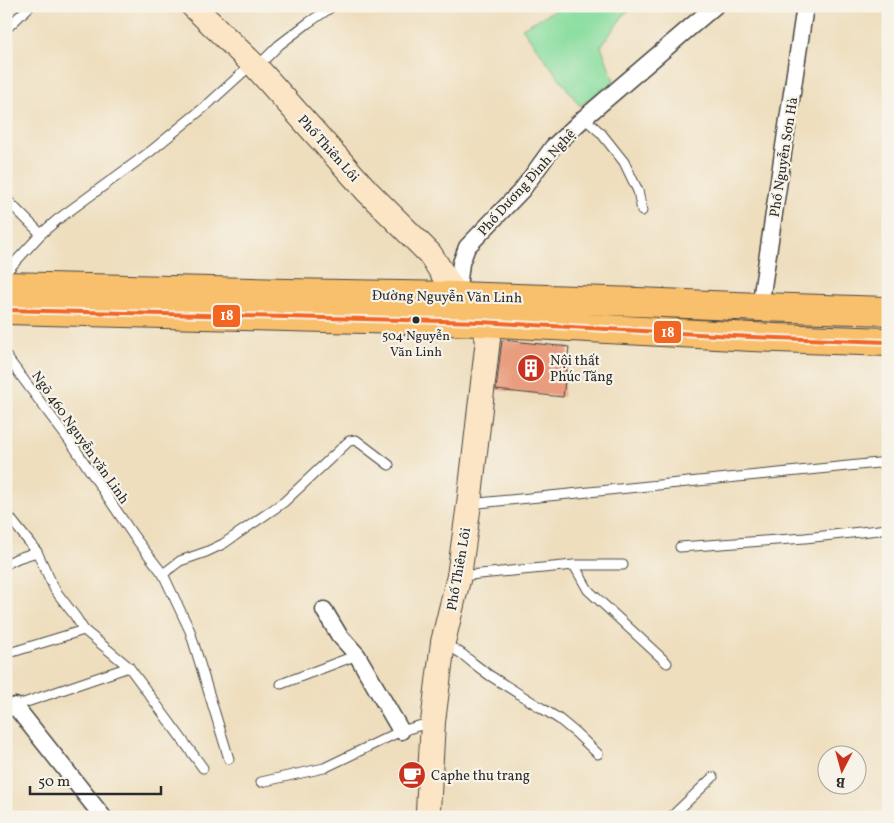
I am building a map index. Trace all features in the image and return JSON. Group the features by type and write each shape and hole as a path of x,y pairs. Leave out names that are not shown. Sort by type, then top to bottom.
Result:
{"highway":[{"name":"Đường Nguyễn Văn Linh","path":"6,286 457,296 888,311"},
{"name":"Đường Nguyễn Văn Linh","path":"6,310 481,322 752,337 888,342"}],"main road":[{"name":"Phố Thiên Lôi","path":"194,6 255,65 367,191 430,254 457,296 481,322 488,339 459,576 443,642 433,722 428,810 430,817"}],"street":[{"name":"Phố Dương Đình Nghệ","path":"457,296 461,263 467,247 522,190 553,148 584,118 715,6"},
{"name":"Phố Nguyễn Sơn Hà","path":"760,307 806,6"},
{"path":"324,610 339,635 357,655 401,731"},
{"path":"10,708 104,817"}],"lane":[{"path":"6,28 30,6"},
{"path":"6,272 41,234 57,220 151,151 279,45 308,22 333,6"},
{"path":"584,118 601,133 624,162 638,191 642,211"},
{"path":"6,199 41,234"},
{"name":"Ngõ 460 Nguyễn văn Linh","path":"6,356 74,446 133,535 163,574 190,631 230,759"},
{"path":"163,574 180,561 223,544 284,502 349,441 356,440 389,464"},
{"path":"469,504 888,462"},
{"path":"6,513 37,552 55,590 76,616 84,630 129,667 203,768"},
{"path":"680,548 888,529"},
{"path":"6,564 37,552"},
{"path":"459,576 574,566 623,565"},
{"path":"574,566 588,590 667,663"},
{"path":"6,654 84,630"},
{"path":"443,642 489,675 559,719 598,754"},
{"path":"281,684 357,655"},
{"path":"10,708 129,667"},
{"path":"261,782 324,768 401,731 433,722"},
{"path":"671,817 713,777"}],"green space":[{"path":"563,6 636,6 625,13 601,46 614,81 580,106 522,28"}],"building":[{"name":"Nội thất Phúc Tăng","path":"502,340 569,347 563,397 496,390"}],"transit line":[{"name":"18","path":"6,310 481,322 752,337 888,342"}],"place":[{"name":"504 Nguyễn Văn Linh","path":"416,320"},
{"name":"Nội thất Phúc Tăng","path":"531,368"},
{"name":"Caphe thu trang","path":"412,775"}]}
